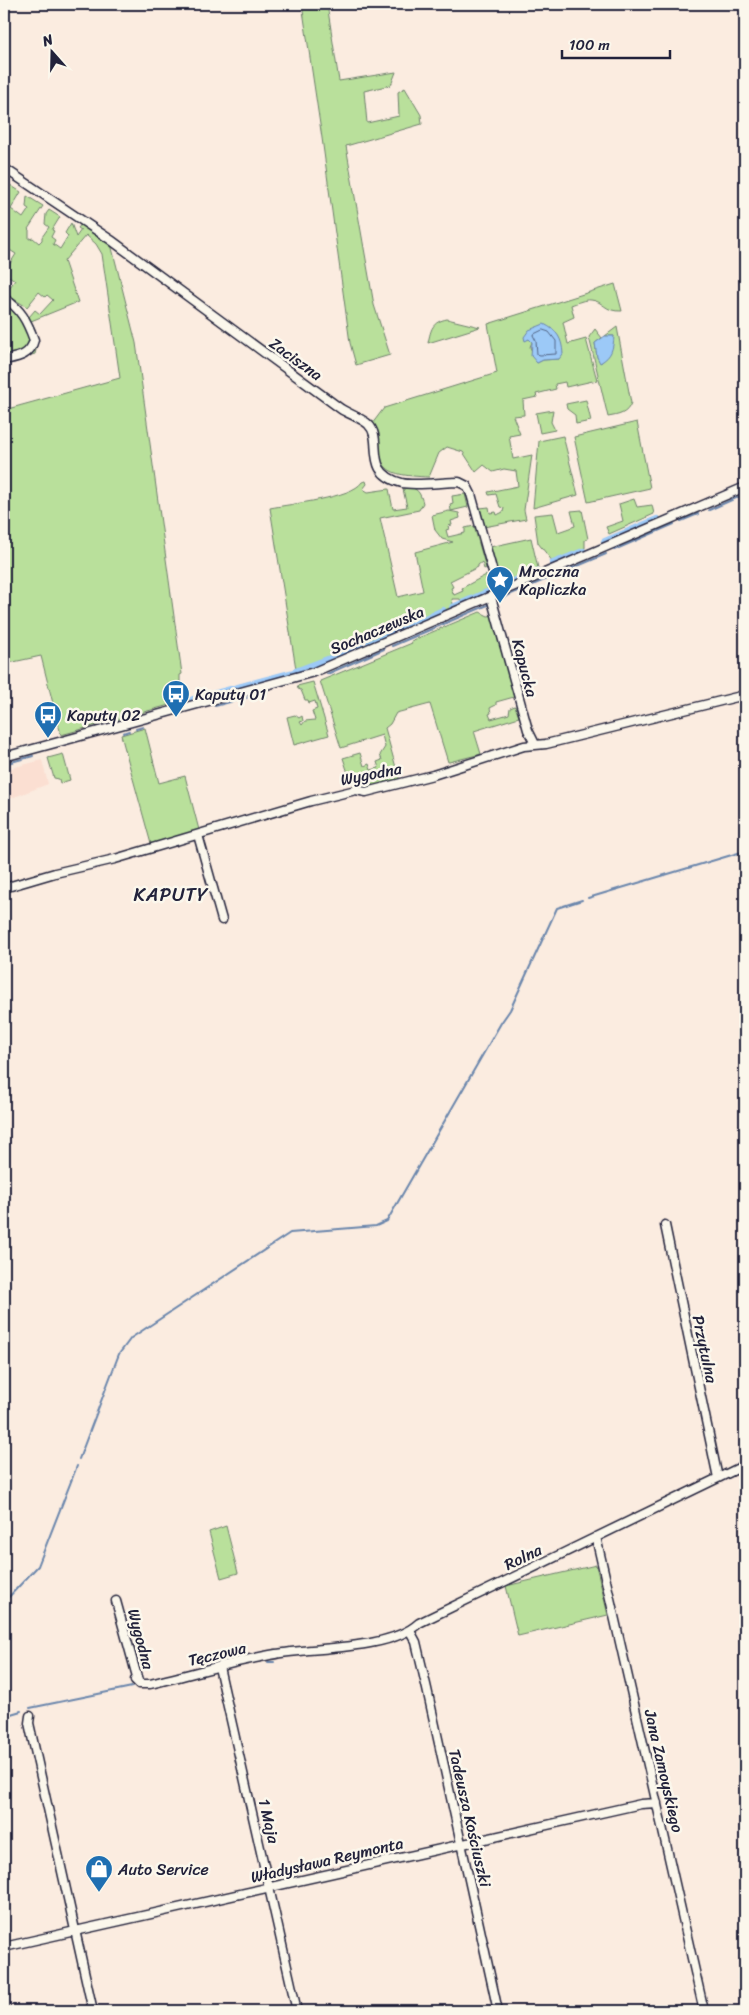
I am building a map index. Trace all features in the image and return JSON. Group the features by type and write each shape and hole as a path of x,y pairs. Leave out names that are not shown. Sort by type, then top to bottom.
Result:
{"street":[{"name":"Zaciszna","path":"4,168 111,240 341,409 369,425 373,436 378,467 390,478 403,483 460,482 467,486 472,494 495,596"},
{"path":"4,298 21,312 34,340 29,351 23,356 4,360"},
{"name":"Sochaczewska","path":"4,757 314,672 745,488"},
{"name":"Kapucka","path":"495,596 528,730 535,744"},
{"name":"Wygodna","path":"4,888 55,872 115,859 311,801 356,790 366,792 433,775 535,744 546,744 745,695"},
{"path":"198,835 222,920"},
{"name":"Przytulna","path":"665,1225 718,1478"},
{"name":"Rolna","path":"306,1652 356,1645 399,1636 410,1631 419,1623 596,1536 633,1521 745,1465"},
{"name":"Jana Zamoyskiego","path":"596,1536 704,2011"},
{"name":"Wygodna","path":"116,1601 137,1682"},
{"name":"Tadeusza Kościuszki","path":"410,1631 416,1642 498,2011"},
{"name":"Tęczowa","path":"137,1682 150,1684 277,1654 306,1652"},
{"name":"1 Maja","path":"219,1667 297,2011"},
{"path":"30,1716 29,1723 93,2011"},
{"name":"Władysława Reymonta","path":"4,1947 641,1804 657,1803"}],"shaded area":[{"path":"42,760 48,784 4,801 4,770"}],"green space":[{"path":"302,4 327,4 339,81 396,72 391,85 364,91 367,123 399,116 398,92 405,88 421,115 422,124 346,146 374,305 390,355 356,365 350,343"},
{"path":"10,185 21,192 11,209 23,218 29,209 26,207 27,196 43,206 28,229 29,239 33,238 39,243 42,240 49,227 45,224 46,214 49,210 60,217 52,230 54,231 51,237 55,240 53,244 60,249 68,236 65,233 71,223 76,237 81,230 78,228 82,223 108,240 112,248 136,343 182,674 180,675 180,702 61,735 41,656 4,664 4,410 120,378 102,254 96,244 86,235 64,261 78,302 31,321 37,337 35,354 4,363 33,352 35,343 29,317 35,310 40,314 53,300 39,292 27,307 5,294 15,280 4,273 16,254 8,249 4,256 4,247 9,242 4,243 4,202"},
{"path":"615,284 622,311 611,310 599,302 591,300 571,305 574,317 563,322 568,344 586,339 597,380 566,387 565,382 555,384 556,389 536,394 537,397 523,400 524,415 513,416 520,434 509,436 513,459 532,455 524,510 526,519 484,527 480,508 489,507 490,513 496,512 497,515 503,512 504,508 500,507 496,494 489,495 488,492 518,486 516,471 504,469 493,472 484,465 476,472 463,452 447,447 439,453 429,477 400,474 391,471 381,460 372,424 384,408 497,373 488,324","holes":["527,335 559,359 543,360 537,363 530,347 532,342 529,339 525,340 525,337"]},
{"path":"6,305 19,316 31,342 25,351 4,357 4,309"},
{"path":"447,319 480,327 428,343 435,324"},
{"path":"617,327 631,403 625,412 608,417 589,337 595,329 602,338 595,343 597,357 601,363 614,336 605,336"},
{"path":"586,400 591,421 576,424 575,415 567,409 566,404"},
{"path":"553,410 551,422 555,430 540,433 536,413"},
{"path":"637,422 650,488 588,502 574,437"},
{"path":"563,436 578,495 533,508 539,441"},
{"path":"366,481 367,484 363,489 368,492 389,489 393,509 407,507 403,489 405,487 417,491 423,503 419,510 380,518 398,597 423,591 415,552 453,542 442,539 435,530 432,515 449,511 459,513 460,518 451,521 452,525 448,526 449,529 446,530 448,537 465,533 465,528 474,526 486,568 484,569 482,562 478,567 450,581 454,595 463,591 462,588 486,575 488,591 461,602 460,599 452,599 454,609 401,632 399,628 368,641 366,638 361,640 361,644 296,669 270,508 334,496 356,488"},
{"path":"465,494 468,507 451,511 452,496"},
{"path":"634,499 637,507 652,505 654,514 609,534 606,527 623,521 619,504"},
{"path":"582,510 588,539 585,540 585,548 553,562 538,543 534,515 553,513 558,532 575,526 571,511"},
{"path":"531,538 538,568 507,582 497,573 490,547"},
{"path":"480,612 488,616 494,615 514,697 496,702 496,705 490,708 491,713 489,714 491,719 509,714 510,708 515,706 519,717 474,731 481,754 448,762 430,704 396,713 390,724 385,728 400,782 359,789 350,779 343,758 360,753 364,766 369,764 371,770 379,768 377,762 382,760 380,755 385,747 382,735 341,748 320,681 412,643 411,641"},
{"path":"313,682 329,735 294,745 287,717 295,715 299,718 302,716 303,721 300,722 302,725 305,721 315,720 312,711 317,709 315,701 309,703 308,700 305,700 297,686"},
{"path":"145,728 159,783 185,776 199,830 151,844 121,735"},
{"path":"63,754 70,780 60,783 59,779 54,778 48,758"},
{"path":"226,1526 238,1573 221,1578 209,1532"},
{"path":"596,1565 608,1615 518,1636 506,1586"}],"water":[{"path":"544,324 558,336 562,344 563,354 559,359 543,360 537,363 531,356 532,342 529,339 525,341 524,337 529,330"},
{"path":"605,336 614,336 613,345 609,355 600,363 595,343"}],"waterway":[{"path":"709,510 745,494"},
{"path":"681,521 698,514"},
{"path":"605,542 657,520"},
{"path":"614,550 674,524"},
{"path":"553,564 583,552"},
{"path":"495,601 606,554"},
{"path":"506,585 537,572"},
{"path":"453,608 489,592"},
{"path":"392,646 490,604"},
{"path":"370,644 443,611"},
{"path":"193,700 293,673 362,647"},
{"path":"327,674 384,649"},
{"path":"215,706 267,692"},
{"path":"136,729 143,727"},
{"path":"123,733 129,731"},
{"path":"4,764 33,756"},
{"path":"588,898 745,851"},
{"path":"79,1459 119,1354 131,1338 290,1233 376,1226 387,1221 510,1010 557,908 582,900"},
{"path":"4,1602 38,1566 77,1466"},
{"path":"268,1662 274,1662"},
{"path":"176,1673 197,1668"},
{"path":"30,1708 132,1687"},
{"path":"4,1716 21,1711"}],"place":[{"name":"Mroczna Kapliczka","path":"500,604"},
{"name":"Kaputy 01","path":"176,718"},
{"name":"Kaputy 02","path":"48,739"},
{"name":"Auto Service","path":"99,1893"}],"district":[{"name":"KAPUTY","path":"171,894"}]}
